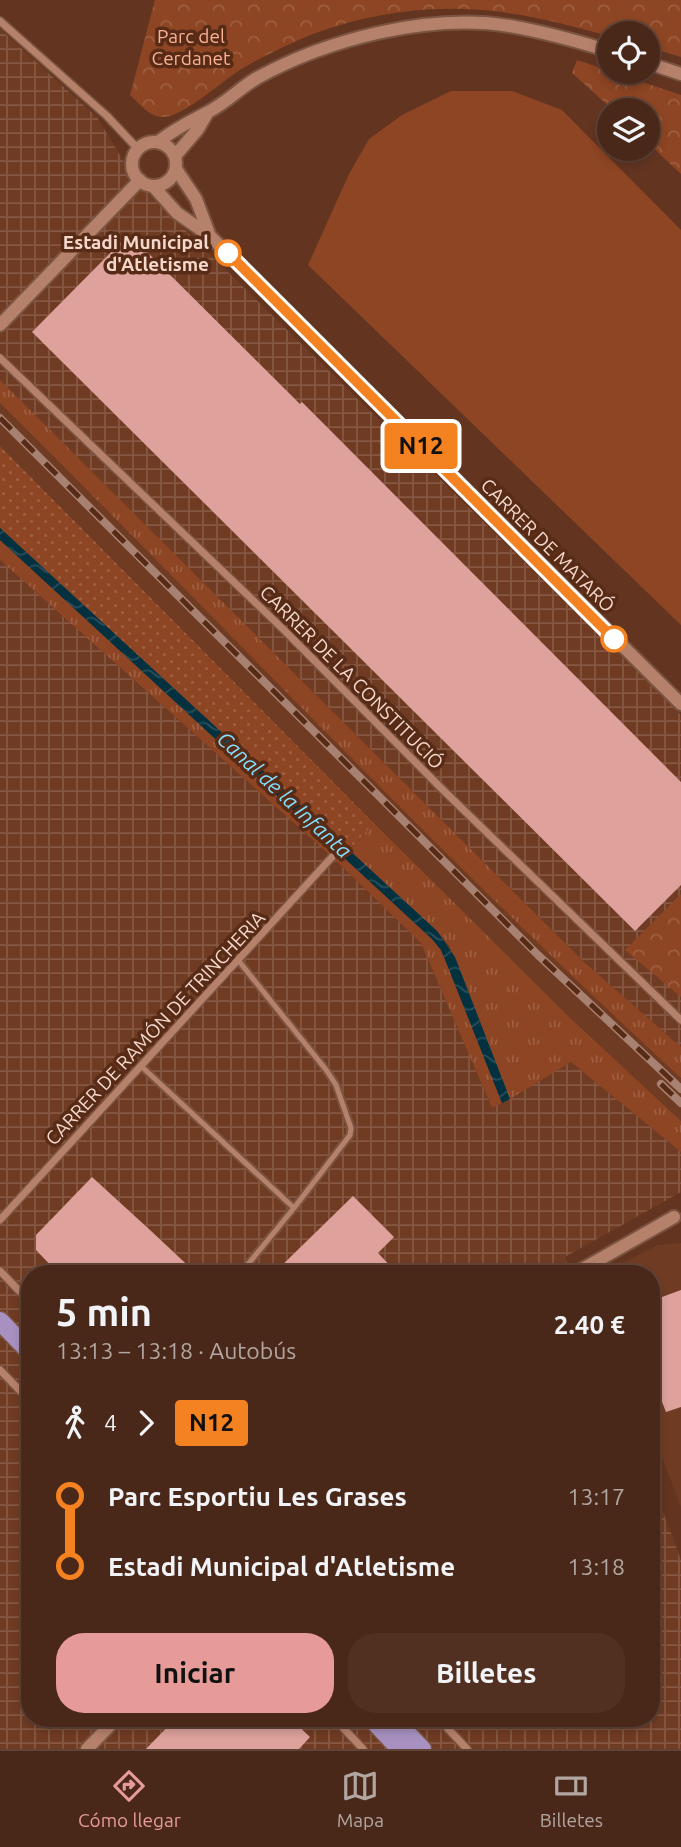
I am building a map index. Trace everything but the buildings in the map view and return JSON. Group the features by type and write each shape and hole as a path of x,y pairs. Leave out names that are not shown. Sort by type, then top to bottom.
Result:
{"main road":[{"path":"0,1321 21,1343"},
{"path":"379,1727 400,1749"},
{"path":"401,1727 422,1749"}],"street":[{"path":"0,21 107,116 138,149"},
{"path":"158,142 183,123 209,112 256,79 311,53 352,38 417,26 458,24 508,26 597,47"},
{"path":"660,67 681,74"},
{"path":"176,162 168,146 158,142 147,143 138,149 133,156 132,165 140,180 153,186 167,182 176,162 209,112"},
{"name":"CARRER DE MATARÓ","path":"176,162 196,199 210,236"},
{"path":"0,325 140,180"},
{"name":"CARRER DE MATARÓ","path":"153,186 177,214 210,236 681,704"},
{"name":"CARRER DE LA CONSTITUCIÓ","path":"0,358 284,630 444,791 681,1020"},
{"name":"CARRER DE RAMÓN DE TRINCHERIA","path":"0,1220 332,857"},
{"path":"590,1265 674,1217"},
{"path":"0,1271 21,1293"},
{"path":"0,1370 21,1392"},
{"path":"88,1749 109,1727"},
{"path":"342,1727 363,1749"},
{"path":"445,1727 467,1749"}],"lane":[{"path":"238,960 327,1071 336,1085 351,1128 350,1135 247,1265"},
{"path":"141,1066 294,1208"}],"shaded area":[{"path":"0,29 97,117 136,182 681,715 681,1047 583,961 0,380"},
{"path":"0,403 159,560 386,793 681,1078 681,1121 567,1015 0,446"},
{"path":"0,560 332,857 421,943 492,1108 571,1062 681,1152 681,1192 565,1257 568,1265 21,1265 21,1727 660,1727 660,1504 681,1560 681,1749 0,1749"},
{"path":"681,1243 681,1507 660,1452 660,1265 619,1265 658,1245"}],"green space":[{"name":"Parc del Cerdanet","path":"155,0 681,0 681,57 660,51 660,21 597,21 597,33 500,12 420,10 354,21 292,43 245,67 194,104 173,115 154,115 130,95"},
{"path":"577,60 597,67 597,84 648,84 681,95 681,174 660,154 660,98 600,98 572,73"},
{"path":"451,91 512,91 562,110 597,145 597,161 613,161 681,230 681,625 308,265 349,174 369,139 402,115"},
{"path":"0,380 583,961 681,1047 681,1078 422,829 0,403"},
{"path":"0,446 374,823 349,850 0,528"},
{"path":"0,540 432,939 441,950 502,1103 492,1108 421,943 332,857 0,560"},
{"path":"374,823 567,1015 681,1121 681,1152 571,1062 510,1099 449,946 437,931 349,850"},
{"path":"681,894 681,997 625,950"}],"water":[{"name":"Canal de la Infanta","path":"0,528 437,931 455,957 510,1099 502,1103 441,950 432,939 0,540"}],"railway":[{"path":"0,418 538,955 681,1089"},
{"path":"661,1084 681,1103"}],"bus line":[{"name":"N12","path":"228,253 614,639"}],"place":[{"name":"Estadi Municipal d'Atletisme","path":"228,253"}]}
